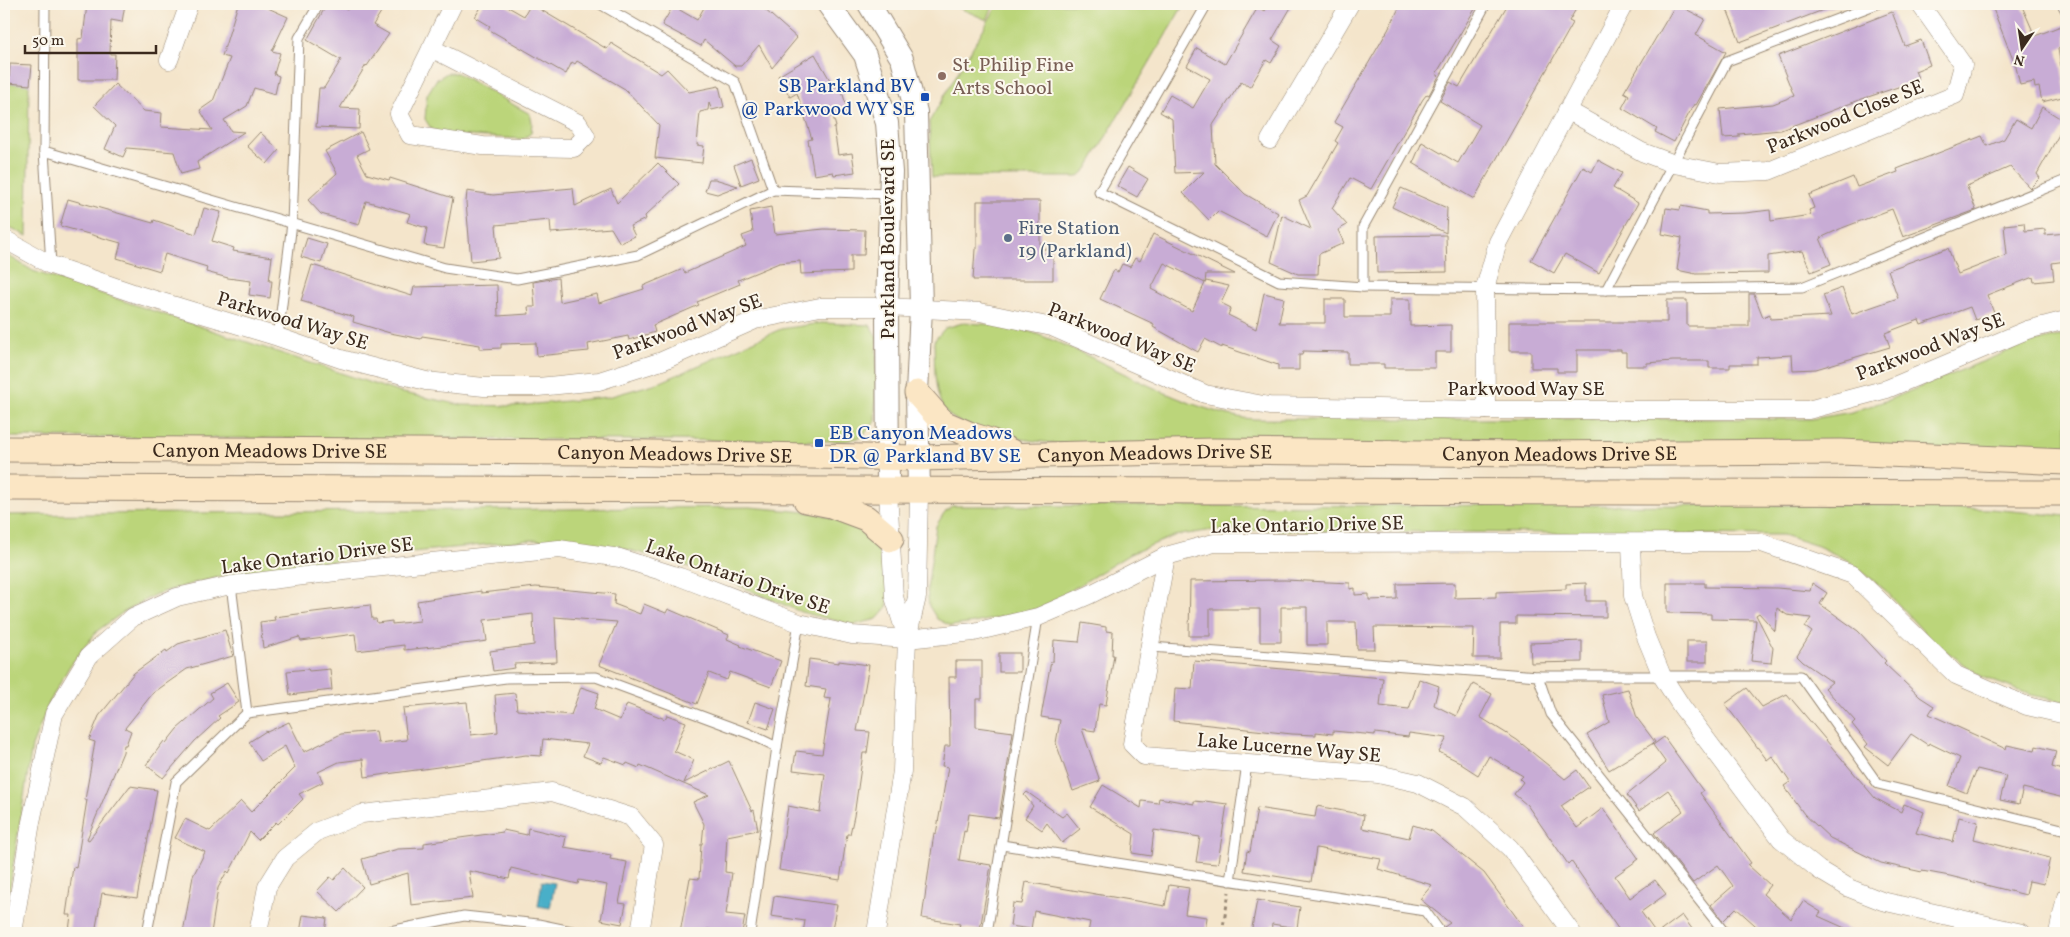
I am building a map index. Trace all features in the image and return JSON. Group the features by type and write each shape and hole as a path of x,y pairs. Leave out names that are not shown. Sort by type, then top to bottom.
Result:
{"main road":[{"path":"917,393 943,423 990,441 1019,456"},
{"name":"Canyon Meadows Drive SE","path":"4,450 296,449 919,458 1213,451 1529,454 1841,452 2066,462"},
{"name":"Canyon Meadows Drive SE","path":"4,488 747,488 919,491 2061,494"},
{"path":"747,488 831,505 866,518 891,539"}],"street":[{"path":"169,60 189,4"},
{"path":"431,48 578,124 586,136 574,148 484,146 410,135 399,114 431,48 453,4"},
{"name":"Parkland Boulevard SE","path":"828,4 865,55 887,123 891,172 887,307 888,490"},
{"path":"841,22 868,4"},
{"name":"Parkland Boulevard SE","path":"868,4 902,59 916,112 921,308 917,393 919,491"},
{"path":"1270,140 1350,4"},
{"path":"1486,410 1485,288 1498,242 1624,4"},
{"name":"Parkwood Close SE","path":"1567,110 1642,152 1674,164 1720,173 1769,171 1955,95 1964,65 1920,4"},
{"name":"Parkwood Way SE","path":"4,239 51,265 136,294 278,337 341,360 426,380 484,387 538,387 599,381 662,361 755,320 820,306 887,307 980,312 1052,327 1204,394 1268,406 1486,410 1808,410 1887,389 2027,330 2066,320"},
{"path":"888,490 894,596 907,639"},
{"path":"876,933 902,771 907,639 917,597 919,491"},
{"name":"Lake Ontario Drive SE","path":"13,933 31,822 54,714 89,656 133,617 176,597 231,585 344,570 559,549 620,558 680,577 800,623 852,634 907,639 974,632 1038,617 1089,595 1166,556 1214,543 1759,542 1853,575 1956,675 2027,706 2066,715"},
{"path":"1631,543 1633,596 1646,638 1662,676 1682,707 1781,839 1819,870 1849,888 1882,901 2022,933"},
{"name":"Lake Lucerne Way SE","path":"1166,556 1132,744 1144,756 1378,774 1418,783 1465,807 1510,848 1572,933"},
{"path":"258,933 268,887 286,858 318,831 362,814 552,792 632,817 654,845 640,933"},
{"path":"2058,933 2066,897"}],"lane":[{"path":"45,4 44,151 51,265"},
{"path":"278,337 292,223 299,38 319,4"},
{"path":"600,4 735,82 773,190"},
{"path":"1206,4 1099,192 1279,281 1363,287 1606,290 1802,287 2066,180"},
{"path":"1363,287 1363,226 1486,4"},
{"path":"1606,290 1727,61 1877,4"},
{"path":"2062,4 2066,11"},
{"path":"44,151 445,268 517,279 638,255 773,190 890,194"},
{"path":"231,585 247,713"},
{"path":"987,933 1038,617"},
{"path":"750,933 777,747 800,623"},
{"path":"1151,647 1538,676 1801,676 1878,784 2066,830"},
{"path":"1538,676 1551,714 1725,933"},
{"path":"147,933 176,782 247,713 506,678 596,677 750,734 777,747"},
{"path":"1230,881 1247,764"},
{"path":"1002,845 1425,911 1441,933"},
{"path":"389,933 390,931 464,916 538,924 581,933"}],"path":[{"path":"1222,933 1230,881"}],"green space":[{"path":"950,4 994,4 987,20"},
{"path":"998,4 1184,4 1087,169 1078,177 932,177 929,122"},
{"path":"447,73 457,73 530,114 532,122 531,133 523,139 438,134 425,119 427,95 436,80"},
{"path":"4,83 29,84 27,236 4,224"},
{"path":"4,253 33,271 398,392 462,405 515,406 608,397 661,382 781,329 821,323 870,325 877,337 875,422 861,437 846,441 4,437"},
{"path":"963,323 1006,326 1031,332 1058,342 1188,402 1243,418 1260,419 1811,419 1852,412 1888,400 2026,344 2066,334 2066,451 1070,445 1020,439 981,430 964,424 951,416 942,406 936,382 934,341 945,328"},
{"path":"1880,505 1990,509 2066,516 2066,702 2031,695 1982,677 1931,640 1885,590 1849,561 1818,546 1783,535 1213,530 1174,536 1130,554 1042,608 974,623 951,626 937,619 929,606 927,590 936,526 944,513 952,506"},
{"path":"750,507 817,513 854,526 873,543 886,567 890,597 886,609 877,619 853,625 801,612 726,580 671,561 621,548 579,542 531,540 243,572 156,594 125,611 97,631 69,667 49,703 32,746 4,923 4,515"}],"water":[{"path":"542,881 555,883 550,908 538,906"}],"building":[{"path":"87,4 125,4 122,22 111,20 110,54 115,54 114,80 78,80 78,39 83,38"},
{"path":"238,4 259,4 288,17 272,51 280,53 274,74 279,76 275,94 254,88 247,106 224,120 231,131 244,132 197,162 199,169 181,174 174,152 127,148 123,157 105,149 115,126 94,106 115,84 144,111 162,113 161,127 212,130 200,110 213,101 230,58 222,56"},
{"path":"327,4 337,4 347,10 351,4 386,4 373,25 389,34 366,65 340,108 360,109 359,129 316,127 319,88 324,88 341,60 307,40"},
{"path":"483,4 503,4 524,16 531,4 607,49 611,43 661,74 667,69 689,92 719,86 724,107 712,110 709,103 708,110 700,112 697,145 704,146 702,163 655,158 659,125 625,89 577,61 575,64 572,62 566,74 488,29 490,26 475,17"},
{"path":"706,4 753,4 763,8 797,38 772,68 759,45 741,66 735,66 704,40 701,46 662,25 673,6 697,20"},
{"path":"1268,4 1293,4 1272,40 1281,46 1271,63 1266,60 1250,87 1241,82 1213,125 1215,164 1245,194 1278,213 1267,236 1218,211 1209,220 1183,193 1204,172 1175,173 1172,119 1160,112 1170,95 1193,108 1210,79 1187,66 1197,48 1225,64 1258,7 1264,11"},
{"path":"1401,4 1478,4 1436,74 1439,76 1429,95 1427,94 1423,99 1371,189 1350,178 1332,208 1347,225 1338,230 1344,243 1319,254 1318,274 1298,274 1271,262 1282,215 1311,229 1299,200 1307,196 1338,143 1335,141 1343,127 1334,122 1388,30"},
{"path":"1508,4 1579,4 1569,21 1573,23 1474,199 1413,163 1422,142 1458,163 1480,125 1440,101 1450,82 1459,87"},
{"path":"1676,4 1705,19 1696,35 1726,52 1696,105 1694,104 1674,142 1655,132 1657,129 1622,108 1629,95 1624,92"},
{"path":"1725,4 1836,4 1836,5 1740,42"},
{"path":"1991,4 2021,4 2035,36 2066,24 2066,45 2058,49 2066,96 2042,102 2039,87 2035,88 2034,82 2020,85 2016,67"},
{"path":"1892,12 1905,46 1921,40 1930,65 1915,71 1919,80 1862,99 1781,130 1739,134 1739,137 1723,138 1720,109 1773,104 1794,96 1778,56"},
{"path":"815,54 834,87 840,85 848,111 833,116 836,127 834,128 838,155 852,153 855,172 834,175 833,172 814,175 808,140 812,139 797,93 790,97 778,76"},
{"path":"10,64 32,65 30,85 9,83"},
{"path":"2042,107 2066,122 2037,174 2040,178 2030,188 2010,167 1967,186 1976,210 1903,237 1892,209 1842,228 1820,238 1831,264 1811,272 1802,251 1768,256 1768,273 1696,274 1677,270 1682,238 1662,234 1666,208 1680,210 1681,206 1707,211 1707,214 1770,210 1771,221 1811,215 1809,210 1814,208 1809,195 1853,177 1857,187 1898,172 1897,169 1982,136 1987,146 2004,139 2016,119 2031,128"},
{"path":"260,132 279,150 267,164 247,146"},
{"path":"361,132 369,149 357,155 367,174 389,180 390,178 453,198 444,248 424,245 427,228 407,222 410,214 408,213 366,201 359,225 321,214 308,200 337,173 325,151"},
{"path":"751,158 759,178 741,185 734,165"},
{"path":"1598,160 1622,173 1613,188 1638,203 1599,273 1565,254 1554,273 1531,260 1583,167 1592,172"},
{"path":"658,163 679,184 645,216 646,219 630,226 635,236 620,243 611,228 551,233 550,220 496,225 499,258 471,261 466,202 467,191 493,195 573,188 575,206 611,189 617,203"},
{"path":"1128,167 1148,179 1137,197 1117,186"},
{"path":"709,179 738,186 717,194 705,191"},
{"path":"1401,188 1447,208 1446,233 1392,207"},
{"path":"68,199 153,223 154,220 196,234 204,208 221,212 212,241 234,248 233,251 272,257 269,281 272,281 270,298 249,295 251,281 228,278 206,272 207,267 165,254 160,271 117,258 121,243 60,226"},
{"name":"Fire Station 19 (Parkland)","path":"977,201 1040,201 1040,249 1051,249 1050,256 1053,256 1053,280 973,280 975,249 977,249"},
{"path":"771,207 775,234 824,229 865,230 864,255 851,255 851,272 801,274 800,261 779,263 738,280 740,284 697,302 699,305 653,325 655,332 629,340 628,336 588,344 589,351 537,356 536,343 501,344 501,348 480,349 480,345 422,336 421,339 390,333 353,322 354,317 301,301 312,265 412,296 414,287 497,285 498,316 529,314 528,307 535,307 533,282 558,278 560,302 597,294 599,303 644,289 643,286 683,269 685,273 746,246 742,236 753,232 750,211"},
{"path":"2024,223 2025,231 2045,229 2045,235 2066,233 2066,261 2052,263 2054,280 2034,282 2033,277 1987,295 1994,313 1975,320 1970,307 1921,325 1919,320 1885,333 1890,347 1816,369 1793,370 1792,355 1757,357 1757,364 1730,364 1730,368 1709,368 1709,361 1673,361 1647,363 1647,366 1626,366 1626,352 1621,352 1621,350 1577,350 1577,372 1557,372 1557,368 1531,368 1531,351 1509,351 1509,322 1667,322 1667,300 1687,300 1687,326 1749,326 1749,294 1754,294 1763,317 1770,314 1770,319 1831,316 1823,295 1842,288 1852,314 1898,298 1888,270 1948,248 1958,274 2007,255 2004,225"},
{"path":"1153,234 1235,274 1206,274 1205,283 1164,263 1151,289 1192,311 1206,281 1229,286 1221,303 1231,308 1228,315 1256,329 1264,293 1284,298 1279,323 1325,323 1325,299 1345,299 1345,317 1390,317 1390,299 1410,299 1410,326 1451,325 1451,352 1435,352 1435,368 1384,368 1384,364 1348,364 1348,352 1303,351 1302,355 1299,355 1299,370 1278,370 1278,365 1222,346 1222,348 1205,339 1198,352 1153,327 1154,324 1100,299 1114,270 1118,272 1122,264 1130,267 1135,258 1140,261"},
{"path":"1446,235 1447,272 1377,273 1376,236"},
{"path":"307,238 327,244 321,263 301,257"},
{"path":"1285,580 1350,583 1350,589 1355,588 1355,595 1369,594 1369,600 1397,599 1397,584 1455,583 1455,598 1496,597 1496,592 1566,589 1566,584 1586,583 1586,601 1606,601 1606,617 1516,616 1516,624 1500,624 1500,658 1473,658 1474,628 1374,627 1375,649 1357,649 1356,622 1327,622 1327,645 1307,645 1307,607 1281,607 1281,642 1260,642 1260,609 1210,609 1210,636 1189,636 1190,581"},
{"path":"1667,583 1705,583 1705,587 1777,588 1810,591 1812,583 1827,593 1820,604 1858,631 1886,661 1884,663 1920,697 1934,706 1929,714 2006,749 2007,745 2035,751 2036,746 2056,751 2052,767 2066,771 2064,798 2023,788 2019,804 2000,800 2006,776 1977,769 1967,793 1949,786 1960,758 1929,743 1928,745 1911,734 1888,765 1865,747 1868,744 1852,724 1855,721 1825,688 1832,682 1797,656 1812,632 1805,627 1811,618 1787,615 1777,608 1775,631 1759,613 1756,615 1773,648 1771,663 1751,661 1756,620 1711,619 1711,614 1667,613"},
{"path":"536,587 615,594 614,604 640,614 644,604 666,613 668,609 729,635 727,639 740,646 781,661 771,687 730,672 727,680 709,673 697,704 599,665 617,622 555,617 557,662 514,664 515,668 493,671 490,651 534,645 533,614 484,620 487,641 472,643 404,650 404,645 357,651 355,634 301,641 299,637 263,648 260,622 275,620 274,617 370,605 372,619 376,619 377,623 392,621 392,624 420,621 417,601 481,591 481,593"},
{"path":"1082,623 1106,627 1106,631 1113,632 1112,655 1114,655 1106,705 1099,704 1095,731 1082,729 1100,781 1073,791 1056,743 1060,720 1041,717 1051,661 1053,661 1054,640 1079,642"},
{"path":"225,630 233,656 187,669 153,693 125,728 131,731 87,839 89,840 130,786 157,790 137,898 102,893 95,933 69,931 71,915 66,915 73,867 76,868 95,742 89,740 99,716 134,673 166,650 167,652 178,644"},
{"path":"1582,641 1582,662 1531,663 1530,643"},
{"path":"1687,641 1707,641 1707,662 1687,662"},
{"path":"999,653 1020,653 1020,672 999,672"},
{"path":"809,659 869,665 857,731 870,732 867,753 863,753 854,816 850,834 847,834 840,880 779,870 788,806 820,812 825,774 793,770 796,751 822,754 831,699 824,698 826,689 806,686"},
{"path":"956,661 982,661 982,699 976,699 976,727 1013,732 999,818 969,814 959,860 991,865 980,930 959,927 960,924 922,918 934,833 936,834 948,767 942,766 945,746 950,746 949,677 956,677"},
{"path":"1194,661 1383,678 1380,706 1409,709 1419,679 1439,686 1434,705 1456,716 1473,684 1492,694 1480,717 1517,740 1565,779 1577,770 1589,787 1561,806 1577,828 1603,808 1639,859 1615,876 1630,898 1655,880 1666,894 1641,912 1656,933 1621,933 1571,861 1568,864 1527,805 1514,794 1523,782 1520,779 1523,776 1489,756 1478,775 1462,763 1439,752 1447,738 1409,733 1408,737 1333,731 1333,734 1316,732 1316,735 1292,734 1173,721 1175,688 1192,689"},
{"path":"308,669 309,671 330,669 332,690 290,695 287,671"},
{"path":"227,683 239,702 218,716 220,718 195,741 163,778 146,765 164,741 166,743 177,729 213,698 210,693"},
{"path":"581,687 599,693 594,709 620,720 627,704 665,719 667,715 686,722 674,751 694,760 684,783 729,761 752,811 754,810 758,830 727,836 725,872 732,873 726,914 745,916 742,933 707,929 706,933 680,933 690,878 699,879 704,824 693,802 709,795 640,765 639,768 604,757 601,763 583,756 588,744 543,739 541,756 526,755 365,777 363,759 339,762 318,772 323,782 299,794 303,799 278,824 276,822 258,840 250,832 229,873 227,871 218,888 211,933 183,933 193,876 205,852 175,838 185,819 210,831 241,801 251,812 295,768 285,746 261,761 249,742 266,731 289,722 304,752 341,734 376,731 378,743 407,740 403,708 467,702 471,735 498,732 495,695 515,693 517,710 571,715"},
{"path":"1747,688 1762,707 1787,694 1875,798 1901,812 1904,804 1924,812 1916,833 1953,842 1959,817 1978,822 1974,839 2050,858 2044,884 2029,881 2026,895 1950,876 1881,863 1830,838 1804,814 1784,786 1790,782 1772,756 1767,760 1725,704"},
{"path":"1628,689 1637,718 1655,742 1609,770 1587,735 1609,722 1602,695"},
{"path":"755,702 775,709 768,729 748,722"},
{"path":"1664,737 1703,791 1700,793 1751,863 1748,865 1770,885 1763,894 1791,919 1803,901 1821,912 1818,916 1856,933 1764,933 1736,908 1723,921 1711,905 1733,886 1718,865 1693,883 1654,833 1683,811 1668,790 1639,811 1627,795 1666,763 1653,745"},
{"path":"1103,785 1141,808 1142,801 1158,803 1159,798 1194,804 1194,801 1205,801 1227,804 1218,862 1216,864 1196,862 1200,837 1154,830 1151,856 1132,853 1134,834 1090,807"},
{"path":"1027,792 1062,817 1067,813 1080,829 1062,843 1047,823 1042,830 1025,818 1033,806 1024,795"},
{"path":"1317,806 1364,815 1362,828 1409,838 1413,825 1432,831 1484,873 1528,933 1447,933 1444,927 1450,923 1420,899 1432,885 1378,869 1381,859 1316,848 1311,882 1244,871 1247,851 1250,852 1257,808 1315,817"},
{"path":"528,828 566,837 564,847 611,855 610,859 627,862 619,903 626,904 622,924 601,920 607,885 579,880 578,884 511,868 509,879 469,871 473,898 411,905 408,873 369,884 362,859 398,849 424,848 424,843 503,832 503,830 527,835"},
{"path":"345,868 363,887 339,912 317,891 330,877 334,880"},
{"path":"1026,882 1165,906 1169,885 1189,888 1185,914 1207,917 1205,933 1088,933 1090,922 1034,911 1031,929 1010,926 1013,903 1022,904"},
{"path":"774,896 837,905 831,933 803,933 805,921 771,916"},
{"path":"1257,900 1300,907 1297,928 1272,924 1271,933 1251,933"},
{"path":"303,915 327,918 325,933 300,933"},
{"path":"1682,915 1695,933 1658,933"}],"place":[{"name":"St. Philip Fine Arts School","path":"942,76"},
{"name":"SB Parkland BV @ Parkwood WY SE","path":"925,97"},
{"name":"Fire Station 19 (Parkland)","path":"1008,238"},
{"name":"EB Canyon Meadows DR @ Parkland BV SE","path":"819,443"}]}
